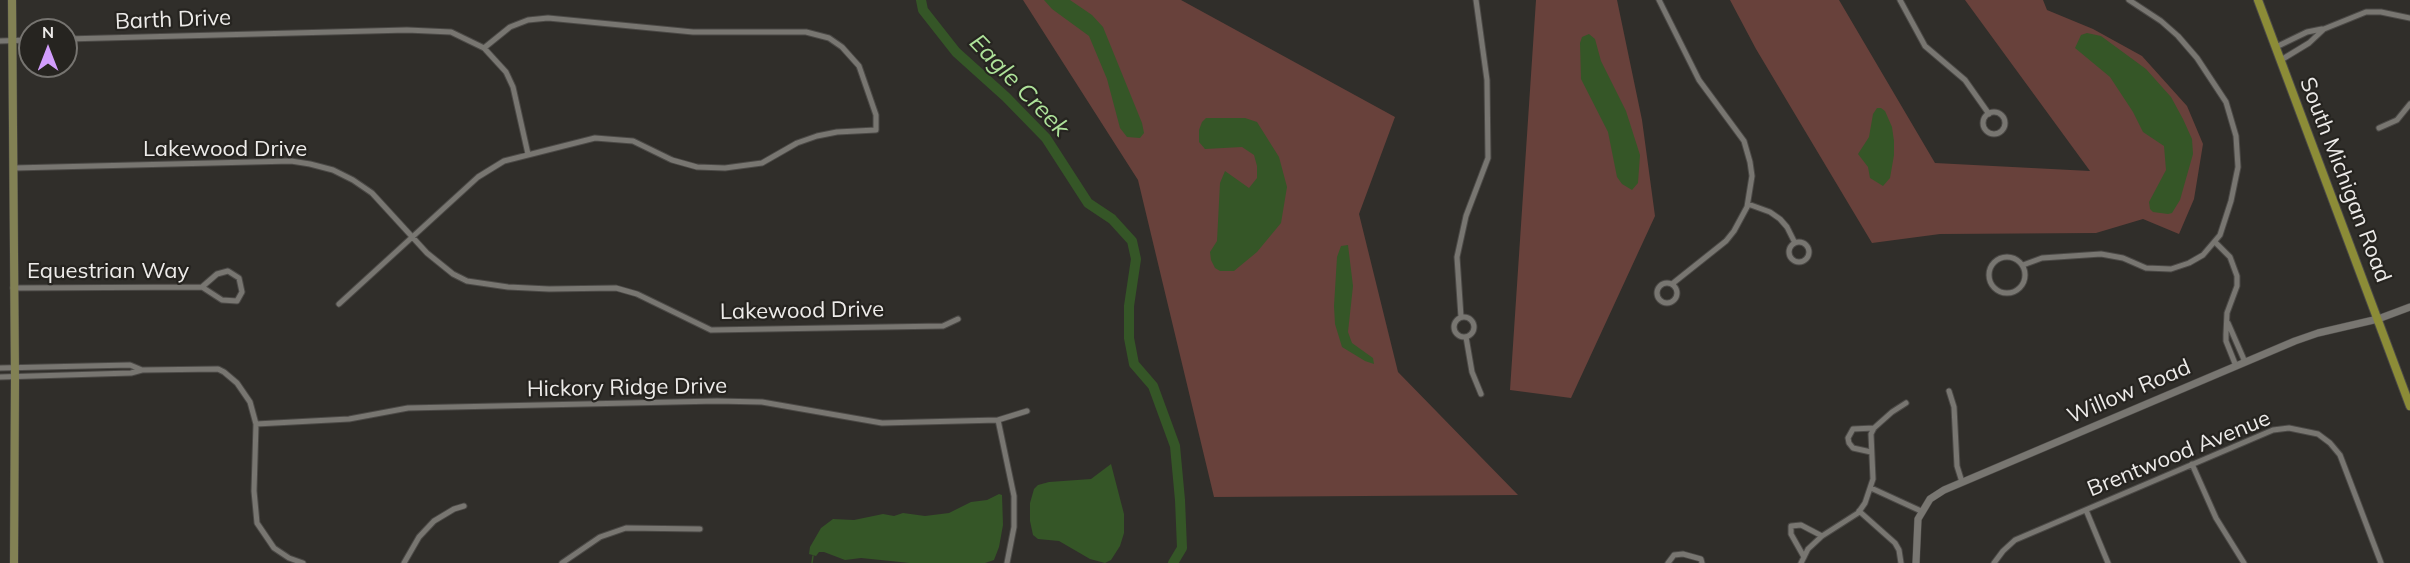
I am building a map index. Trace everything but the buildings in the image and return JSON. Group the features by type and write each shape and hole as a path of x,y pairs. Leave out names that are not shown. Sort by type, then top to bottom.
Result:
{"main road":[{"path":"12,0 14,563"},
{"name":"South Michigan Road","path":"2258,0 2410,406"}],"street":[{"path":"1461,317 1457,257 1466,216 1488,158 1487,81 1476,0"},
{"path":"1659,0 1699,81 1744,141 1752,176 1748,204 1740,221 1726,241 1672,284"},
{"path":"1900,0 1925,46 1965,81 1989,114"},
{"path":"2023,265 2042,258 2101,254 2123,258 2146,268 2171,269 2190,263 2202,255 2215,242 2226,218 2238,166 2236,136 2231,117 2217,87 2178,36 2161,21 2129,0"},
{"path":"2276,47 2307,32 2324,29 2366,12 2381,12 2410,18"},
{"path":"339,304 490,168 504,160 595,138 633,141 672,160 697,166 725,168 762,163 797,143 817,136 837,132 876,130 876,115 859,66 842,47 830,38 806,32 693,32 548,18 528,20 510,27 484,48"},
{"path":"2281,60 2309,43 2324,29"},
{"name":"Barth Drive","path":"78,39 407,30 451,32 484,48 506,72 513,87 528,154"},
{"path":"0,41 18,41"},
{"path":"2379,128 2397,120 2410,104"},
{"path":"1999,113 2004,118 2005,128 2000,133 1992,134 1986,130 1983,123 1989,114 1999,113"},
{"name":"Lakewood Drive","path":"14,168 291,161 310,164 333,170 372,193 435,260 453,274 467,281 529,288 616,288 637,294 711,330 943,326 958,319"},
{"path":"1748,204 1770,212 1780,219 1795,243"},
{"path":"2215,242 2230,257 2237,276 2237,286 2227,313 2226,341 2236,366"},
{"path":"2013,257 2023,265 2025,276 2017,291 2000,292 1991,284 1989,272 1991,266 2000,258 2013,257"},
{"name":"Equestrian Way","path":"14,288 202,287 222,300 237,301 242,292 239,278 228,271 217,274 202,287"},
{"name":"Willow Road","path":"1921,511 1936,495 1962,482 2245,362 2312,335 2379,319 2410,307"},
{"path":"1461,317 1470,318 1474,324 1474,331 1466,337 1460,336 1454,328 1455,322 1461,317"},
{"path":"2227,322 2245,362"},
{"path":"1466,337 1472,372 1481,393"},
{"path":"0,368 130,365 142,370"},
{"path":"0,377 131,373 142,370 219,369 224,372 237,383 250,402 256,424 254,491 257,524 274,548 289,558 303,563"},
{"path":"1949,391 1954,407 1957,466 1962,482"},
{"name":"Hickory Ridge Drive","path":"256,424 350,419 408,408 717,401 762,402 882,423 998,420 1027,411"},
{"path":"1802,560 1808,549 1822,536 1860,511 1871,488 1871,434 1874,428 1892,412 1906,404"},
{"path":"998,420 1014,496 1014,527 1006,563"},
{"path":"1871,452 1853,448 1848,438 1853,429 1874,428"},
{"name":"Brentwood Avenue","path":"1994,563 2002,551 2016,540 2274,430 2297,429 2318,434 2335,448 2344,463 2381,563"},
{"path":"2192,464 2216,518 2244,563"},
{"path":"1871,488 1921,511 1916,528 1916,563"},
{"path":"404,563 419,537 434,521 464,506"},
{"path":"2086,510 2108,563"},
{"path":"1860,511 1895,543 1899,550 1901,563"},
{"path":"1802,560 1791,534 1791,526 1801,525 1822,536"},
{"path":"562,563 600,537 626,528 700,529"},
{"path":"1668,563 1674,555 1683,554 1701,559 1702,563"}],"shaded area":[{"path":"1023,0 1181,0 1395,117 1359,214 1398,372 1518,495 1214,497 1138,180"},
{"path":"1044,0 1070,0 1092,15 1103,27 1142,123 1144,133 1140,138 1127,137 1120,128 1107,79 1089,36 1052,9"},
{"path":"1536,0 1617,0 1642,120 1655,216 1571,398 1510,390"},
{"path":"1730,0 1839,0 1935,163 2090,171 1965,0 2043,0 2047,10 2093,29 2142,56 2187,106 2203,144 2194,199 2179,234 2143,219 2096,233 1940,234 1872,243 1756,49"},
{"path":"2087,33 2101,36 2146,69 2171,97 2183,119 2192,139 2193,154 2180,200 2172,213 2153,212 2149,202 2166,170 2164,146 2143,132 2110,77 2075,48 2081,35"},
{"path":"1589,34 1595,39 1601,61 1626,111 1640,155 1638,183 1632,190 1622,184 1617,177 1608,132 1581,79 1580,43 1582,37"},
{"path":"1877,108 1885,111 1892,127 1894,141 1890,178 1883,186 1870,178 1868,167 1858,154 1869,137 1873,114"},
{"path":"1206,118 1245,118 1257,122 1279,157 1287,187 1281,223 1257,252 1234,271 1220,271 1215,268 1211,260 1210,252 1217,241 1220,183 1225,171 1249,188 1257,178 1257,166 1254,155 1242,147 1205,149 1199,142 1199,130"},
{"path":"1348,245 1353,286 1348,332 1352,343 1373,358 1374,364 1342,347 1335,324 1337,257 1341,246"},
{"path":"1111,464 1124,514 1124,533 1120,546 1111,560 1105,563 1090,559 1059,541 1038,539 1033,535 1030,503 1034,489 1038,485 1091,479"},
{"path":"999,494 1002,495 1003,525 999,547 994,560 985,563 910,563 861,558 845,560 824,552 819,552 816,556 809,554 810,547 821,528 833,519 854,520 883,514 894,516 903,513 925,516 949,513 971,502 987,500"}],"waterway":[{"name":"Eagle Creek","path":"921,0 923,10 956,52 1006,97 1046,138 1088,203 1112,219 1132,241 1136,259 1129,306 1129,338 1134,364 1153,386 1175,446 1182,548 1173,563"},
{"path":"812,563 813,556"}]}
